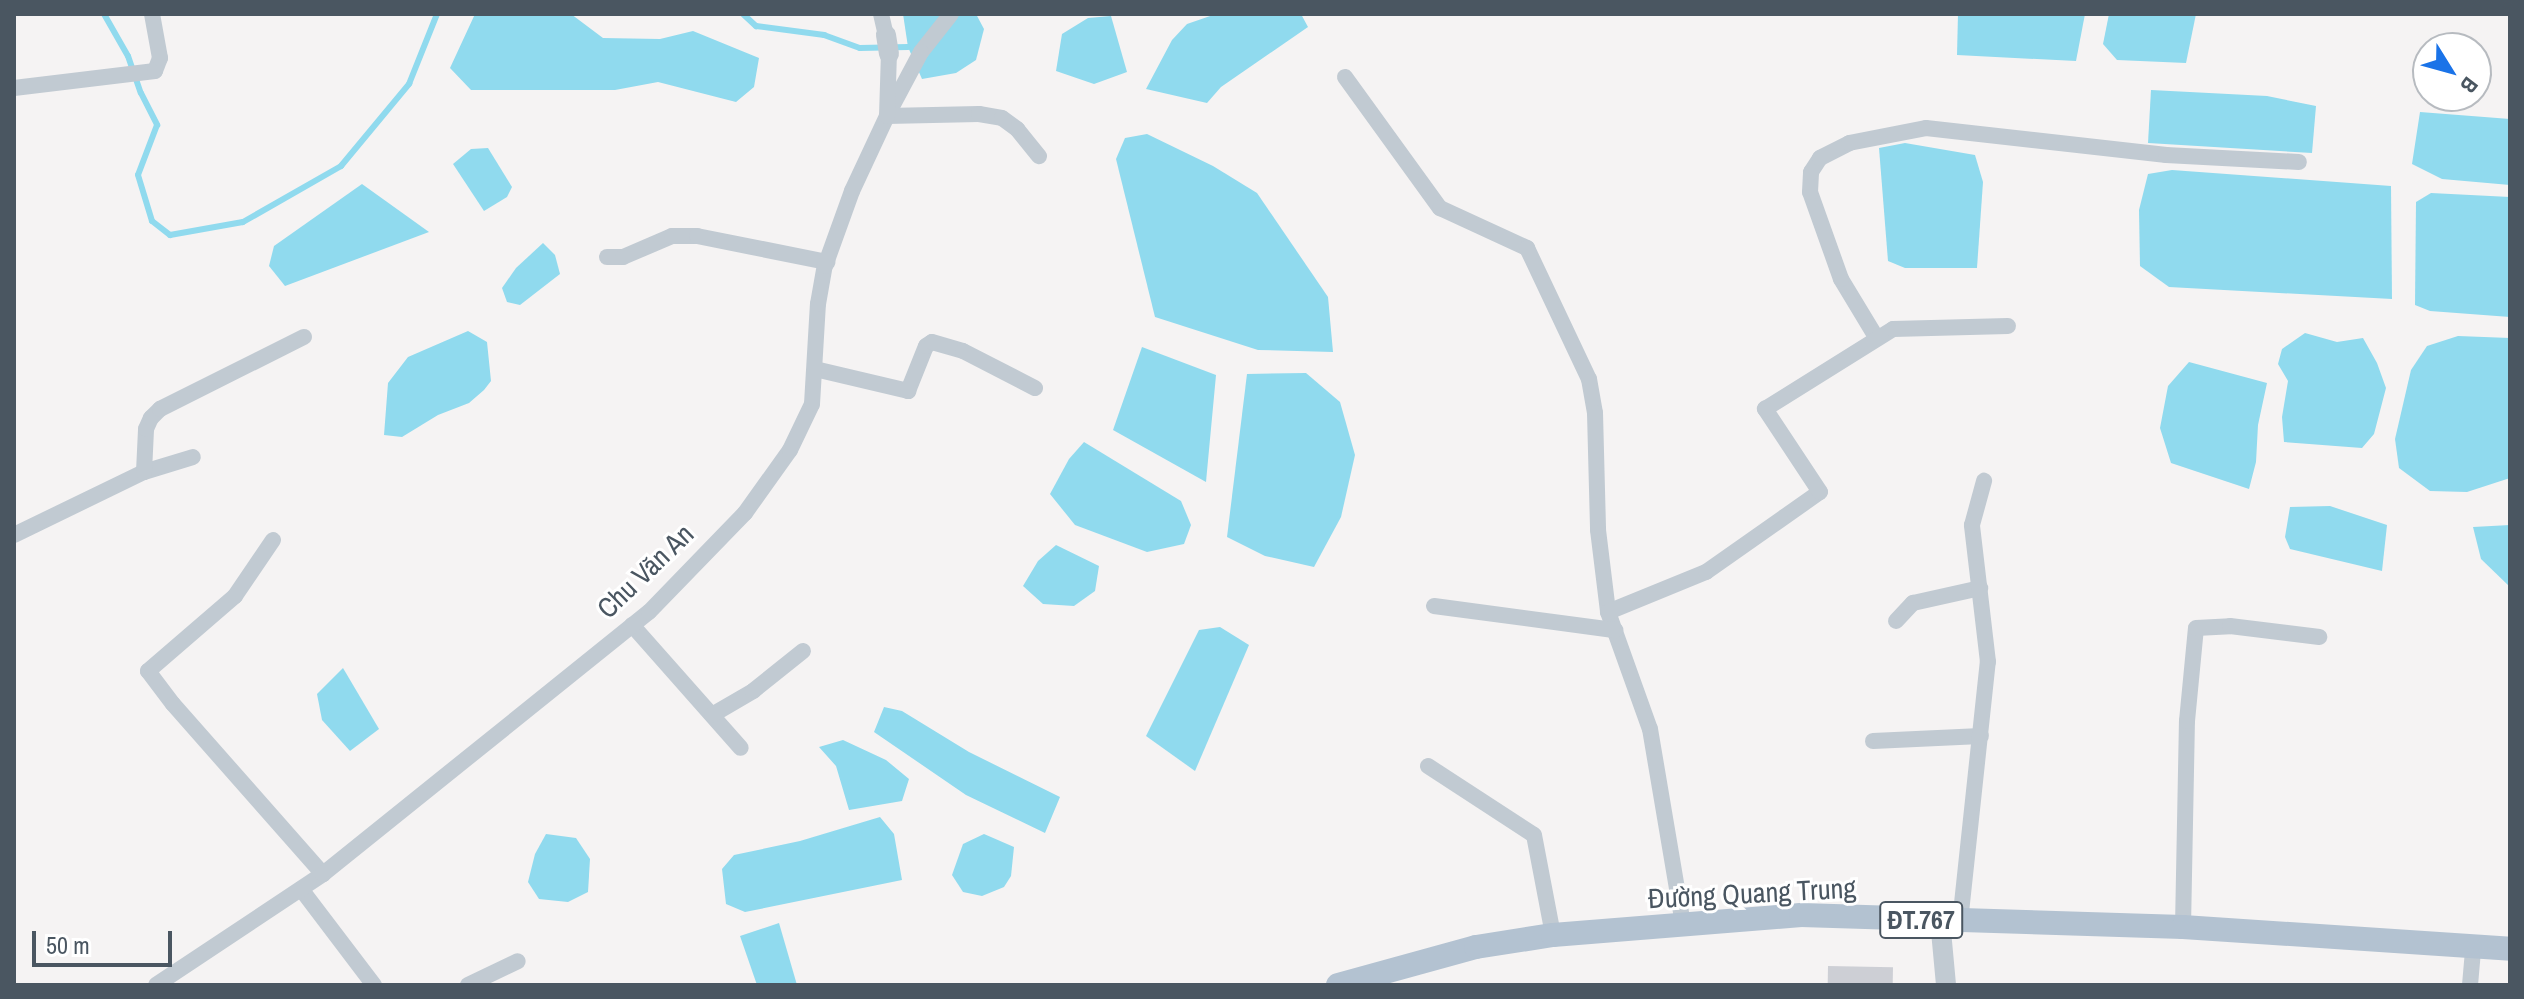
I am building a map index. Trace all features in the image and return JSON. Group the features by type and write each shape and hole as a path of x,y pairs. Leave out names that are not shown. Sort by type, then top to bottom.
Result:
{"main road":[{"name":"Đường Quang Trung","path":"1338,985 1476,947 1553,935 1801,915 2183,927 2510,949"}],"street":[{"path":"14,88 155,71 160,65 152,14"},
{"name":"Chu Văn An","path":"156,985 323,874 632,625 745,513 790,450 812,404 818,304 827,262 852,191 887,116 887,44 881,14"},
{"path":"951,14 921,52 887,116 979,114 1002,118 1017,129 1039,156"},
{"path":"1345,77 1440,208 1518,242 1532,255 1589,379 1595,413 1598,530 1608,612 1650,729 1683,924"},
{"path":"1876,337 1841,279 1810,192 1811,172 1820,158 1849,143 1926,128 2166,155 2299,162"},
{"path":"607,257 623,257 672,236 697,236 827,262"},
{"path":"1608,612 1706,572 1820,492 1765,409 1876,337 1908,326 2008,326"},
{"path":"144,472 146,429 160,409 304,337"},
{"path":"815,369 908,391 926,346 932,342 963,351 1035,388"},
{"path":"14,535 144,472 193,457"},
{"path":"1946,985 1950,921 1981,736 1988,662 1972,525 1984,481"},
{"path":"273,540 235,596 148,671 323,874"},
{"path":"1896,621 1913,603 1980,588"},
{"path":"1434,606 1615,630"},
{"path":"632,625 741,748"},
{"path":"2183,927 2187,721 2196,628 2230,626 2319,637"},
{"path":"712,715 753,691 803,651"},
{"path":"1873,741 1981,736"},
{"path":"1428,766 1534,835 1553,935"},
{"path":"301,889 374,985"},
{"path":"2470,985 2473,947"},
{"path":"468,985 518,961"}],"water":[{"path":"475,14 571,14 603,38 660,39 693,31 759,58 754,87 736,102 658,82 615,90 471,90 450,68"},
{"path":"903,14 976,14 984,29 976,60 956,73 922,79 908,47"},
{"path":"1216,14 1301,14 1308,27 1221,87 1207,103 1146,89 1172,40 1187,24"},
{"path":"1958,14 2085,14 2076,61 1957,55"},
{"path":"2109,14 2196,14 2186,63 2117,60 2103,44"},
{"path":"1111,16 1127,72 1094,84 1056,71 1062,34 1088,18"},
{"path":"2151,90 2267,96 2316,106 2312,153 2148,143"},
{"path":"2420,112 2510,119 2510,185 2442,179 2412,164"},
{"path":"1147,134 1213,166 1257,193 1328,297 1333,352 1258,350 1155,317 1116,159 1125,138"},
{"path":"1905,143 1975,155 1983,182 1977,268 1905,268 1888,261 1879,148"},
{"path":"488,148 512,187 507,197 484,211 453,164 471,149"},
{"path":"2172,170 2391,186 2392,299 2169,287 2140,266 2139,210 2148,174"},
{"path":"362,184 429,232 285,286 269,266 274,246"},
{"path":"2431,193 2510,197 2510,317 2430,311 2415,305 2416,202"},
{"path":"543,243 555,255 560,274 520,305 507,302 502,288 516,268"},
{"path":"468,331 487,342 491,381 484,390 469,403 438,415 402,437 384,435 388,383 408,357"},
{"path":"2305,333 2337,342 2363,338 2377,363 2386,388 2374,434 2362,448 2284,442 2282,417 2288,381 2278,364 2282,349"},
{"path":"2458,336 2510,338 2510,478 2467,492 2430,491 2399,468 2395,439 2411,370 2427,346"},
{"path":"1142,347 1216,375 1206,482 1113,430"},
{"path":"2189,362 2267,383 2249,489 2171,463 2160,428 2168,386"},
{"path":"1306,373 1340,402 1355,455 1341,517 1314,567 1265,556 1227,537 1247,374"},
{"path":"1084,442 1181,501 1191,525 1184,544 1147,552 1075,525 1050,494 1069,459"},
{"path":"2330,506 2387,525 2382,571 2290,549 2285,537 2290,507"},
{"path":"2510,525 2510,587 2481,559 2473,527"},
{"path":"1056,545 1099,566 1095,591 1074,606 1043,604 1023,586 1038,561"},
{"path":"1220,627 1249,645 1195,771 1146,736 1199,630"},
{"path":"343,668 379,729 350,751 322,720 317,694"},
{"path":"884,707 902,711 969,752 1060,797 1045,833 966,795 874,732"},
{"path":"843,740 886,760 909,779 902,801 849,810 836,766 819,747"},
{"path":"880,817 894,834 902,880 745,912 726,904 722,869 734,855 800,841"},
{"path":"546,834 576,838 590,859 588,892 568,902 539,899 528,882 535,854"},
{"path":"984,834 1014,847 1011,876 1004,887 982,896 963,892 952,875 963,844"},
{"path":"779,923 797,985 757,985 740,936"}],"building":[{"path":"1828,966 1893,967 1893,985 1828,985"}],"waterway":[{"path":"104,14 128,56 157,125 138,175 152,221 170,235 243,222 341,166 409,84 437,14"},
{"path":"743,14 756,26 824,35 860,48 908,47"}]}
